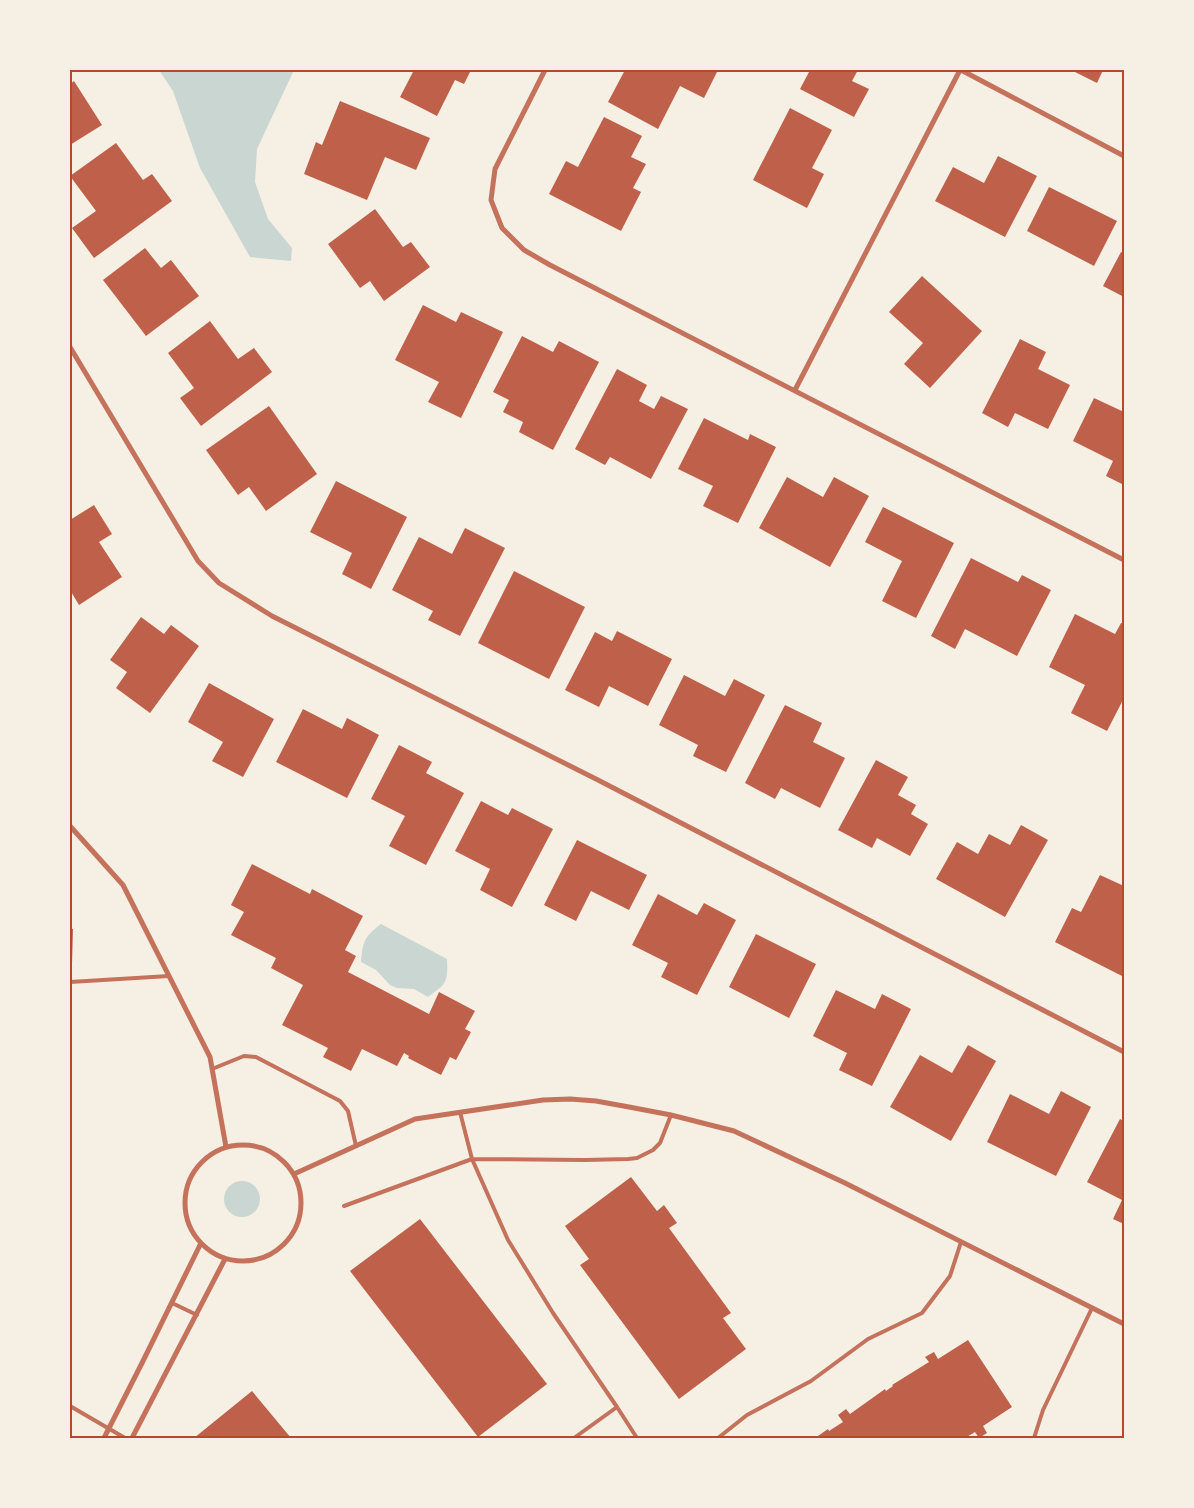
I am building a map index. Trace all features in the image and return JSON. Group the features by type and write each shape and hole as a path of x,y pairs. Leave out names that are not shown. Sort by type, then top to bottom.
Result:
{"street":[{"path":"545,70 495,169 491,200 502,228 524,250 550,266 1124,560"},
{"path":"795,390 960,70 1124,156"},
{"path":"70,348 198,561 219,584 272,616 598,780 1124,1052"},
{"path":"70,826 123,885 210,1057 226,1147"},
{"path":"294,1174 415,1118 529,1101 570,1099 596,1101 671,1115 734,1131 844,1183 1124,1324"},
{"path":"245,1144 264,1148 281,1159 294,1174 300,1190 301,1208 297,1224 289,1239 276,1252 260,1259 243,1261 225,1259 201,1243 189,1227 184,1208 186,1188 194,1170 208,1156 226,1147 245,1144"},
{"path":"104,1438 201,1243"},
{"path":"132,1438 225,1259"}],"lane":[{"path":"70,982 169,976"},
{"path":"212,1069 244,1056 256,1057 340,1101 348,1111 356,1146"},
{"path":"460,1112 472,1159 508,1240 553,1313 637,1438"},
{"path":"344,1206 472,1159 594,1160 637,1158 653,1150 660,1143 671,1115"},
{"path":"718,1438 747,1415 810,1381 868,1339 922,1313 950,1276 961,1242"},
{"path":"172,1303 197,1315"},
{"path":"1034,1438 1043,1410 1092,1308"},
{"path":"70,1406 125,1438"},
{"path":"574,1438 616,1407"}],"shaded area":[{"path":"159,70 294,70 257,149 255,182 268,219 292,248 291,261 250,257 200,168 173,91"},
{"path":"381,924 447,959 446,977 441,987 428,997 414,989 397,988 390,985 376,970 361,962 365,940"},
{"path":"242,1181 249,1182 255,1186 259,1192 259,1206 255,1212 249,1216 242,1217 235,1216 229,1212 225,1206 224,1199 225,1192 229,1186 235,1182"}],"building":[{"path":"414,70 471,70 464,84 455,80 437,116 400,97"},
{"path":"625,70 718,70 704,98 680,86 658,129 608,102"},
{"path":"806,70 858,70 852,81 869,89 854,117 800,89 809,72"},
{"path":"1071,70 1103,70 1097,83"},
{"path":"74,81 102,125 70,145 70,84"},
{"path":"340,101 430,138 416,170 385,157 367,200 304,174 316,142 322,145"},
{"path":"790,108 832,130 812,168 824,174 807,208 753,180"},
{"path":"604,117 642,136 631,157 646,164 633,188 641,192 621,231 549,194 566,161 578,167"},
{"path":"116,143 143,180 152,174 172,201 94,258 72,228 96,211 70,176"},
{"path":"998,156 1037,176 1005,237 935,201 953,167 984,183"},
{"path":"1049,187 1117,221 1094,266 1027,231"},
{"path":"375,209 403,247 411,242 430,267 384,301 370,281 360,288 328,244"},
{"path":"145,248 161,268 171,260 199,296 146,336 103,280"},
{"path":"1121,252 1124,253 1124,297 1103,286"},
{"path":"922,276 982,331 930,388 904,364 923,343 889,312"},
{"path":"423,305 456,322 461,312 503,332 461,418 428,402 439,382 395,360"},
{"path":"210,321 238,359 254,348 272,372 201,426 180,398 194,388 168,353"},
{"path":"522,336 553,352 559,341 599,362 553,450 519,432 523,422 503,412 509,400 493,392"},
{"path":"1020,339 1046,352 1038,369 1070,385 1048,429 1015,413 1008,427 982,413"},
{"path":"617,369 647,385 639,401 654,409 661,396 688,409 651,479 610,457 605,465 575,449"},
{"path":"1094,398 1124,412 1124,485 1106,476 1113,461 1073,441"},
{"path":"269,406 317,474 266,511 249,487 238,495 206,450"},
{"path":"704,418 748,440 750,434 776,447 738,523 703,506 713,486 678,469"},
{"path":"787,477 823,497 834,477 869,496 830,567 759,528"},
{"path":"336,481 407,517 371,589 342,574 352,553 310,532"},
{"path":"94,505 112,534 99,542 122,577 79,605 70,590 70,520"},
{"path":"883,507 954,543 916,618 882,601 902,561 865,542"},
{"path":"465,528 505,548 460,636 428,620 433,611 392,590 419,537 452,554"},
{"path":"971,558 1018,582 1022,575 1051,590 1017,656 965,629 955,649 931,636"},
{"path":"514,571 585,607 549,679 478,643"},
{"path":"1075,614 1115,634 1121,623 1124,624 1124,698 1107,731 1071,713 1085,685 1049,667"},
{"path":"141,617 164,634 171,625 199,646 150,713 116,688 127,672 110,660"},
{"path":"617,631 672,659 648,706 609,686 599,707 565,690 595,632 612,641"},
{"path":"684,675 725,696 734,679 765,695 726,772 693,756 698,745 659,725"},
{"path":"209,683 274,719 243,777 212,761 223,742 188,722"},
{"path":"785,705 822,723 813,742 845,758 820,808 781,788 775,799 745,783"},
{"path":"303,709 342,729 347,718 379,735 347,798 276,762"},
{"path":"399,745 432,762 426,773 464,793 426,865 389,846 405,816 371,799"},
{"path":"876,760 908,777 898,795 916,805 911,814 928,824 910,856 877,838 872,848 838,830"},
{"path":"481,801 508,815 512,808 553,829 512,907 480,890 490,869 455,851"},
{"path":"1021,825 1048,840 1005,917 936,879 957,842 978,854 989,834 1010,845"},
{"path":"577,840 647,875 629,910 591,891 576,921 544,905"},
{"path":"252,864 310,894 312,889 363,916 345,950 356,956 348,972 429,1014 439,992 475,1011 465,1029 471,1032 456,1060 450,1057 441,1075 408,1058 409,1056 404,1053 397,1066 362,1049 351,1071 323,1057 328,1048 282,1025 303,985 271,968 276,958 231,935 244,912 231,905"},
{"path":"1100,875 1124,886 1124,977 1055,942 1072,908 1081,912"},
{"path":"658,894 697,915 704,903 736,920 697,995 661,977 668,963 632,945"},
{"path":"70,929 73,929 72,964 70,964"},
{"path":"756,934 816,964 789,1018 729,987"},
{"path":"836,990 875,1009 882,994 911,1009 872,1086 839,1070 847,1053 813,1036"},
{"path":"968,1045 996,1061 951,1141 890,1107 920,1055 952,1073"},
{"path":"1061,1091 1091,1107 1056,1176 987,1142 1010,1094 1049,1114"},
{"path":"1120,1119 1124,1121 1124,1224 1113,1219 1122,1200 1087,1182"},
{"path":"631,1177 657,1211 664,1205 677,1223 669,1228 731,1313 723,1318 746,1349 679,1399 580,1265 589,1259 565,1226"},
{"path":"420,1219 547,1384 478,1437 350,1271"},
{"path":"968,1340 1012,1407 983,1426 987,1433 979,1438 975,1432 965,1438 815,1438 843,1422 838,1415 846,1409 850,1414 885,1389 886,1391 892,1385 929,1362 925,1357 934,1352 938,1359"},
{"path":"252,1391 291,1438 194,1438"}]}
